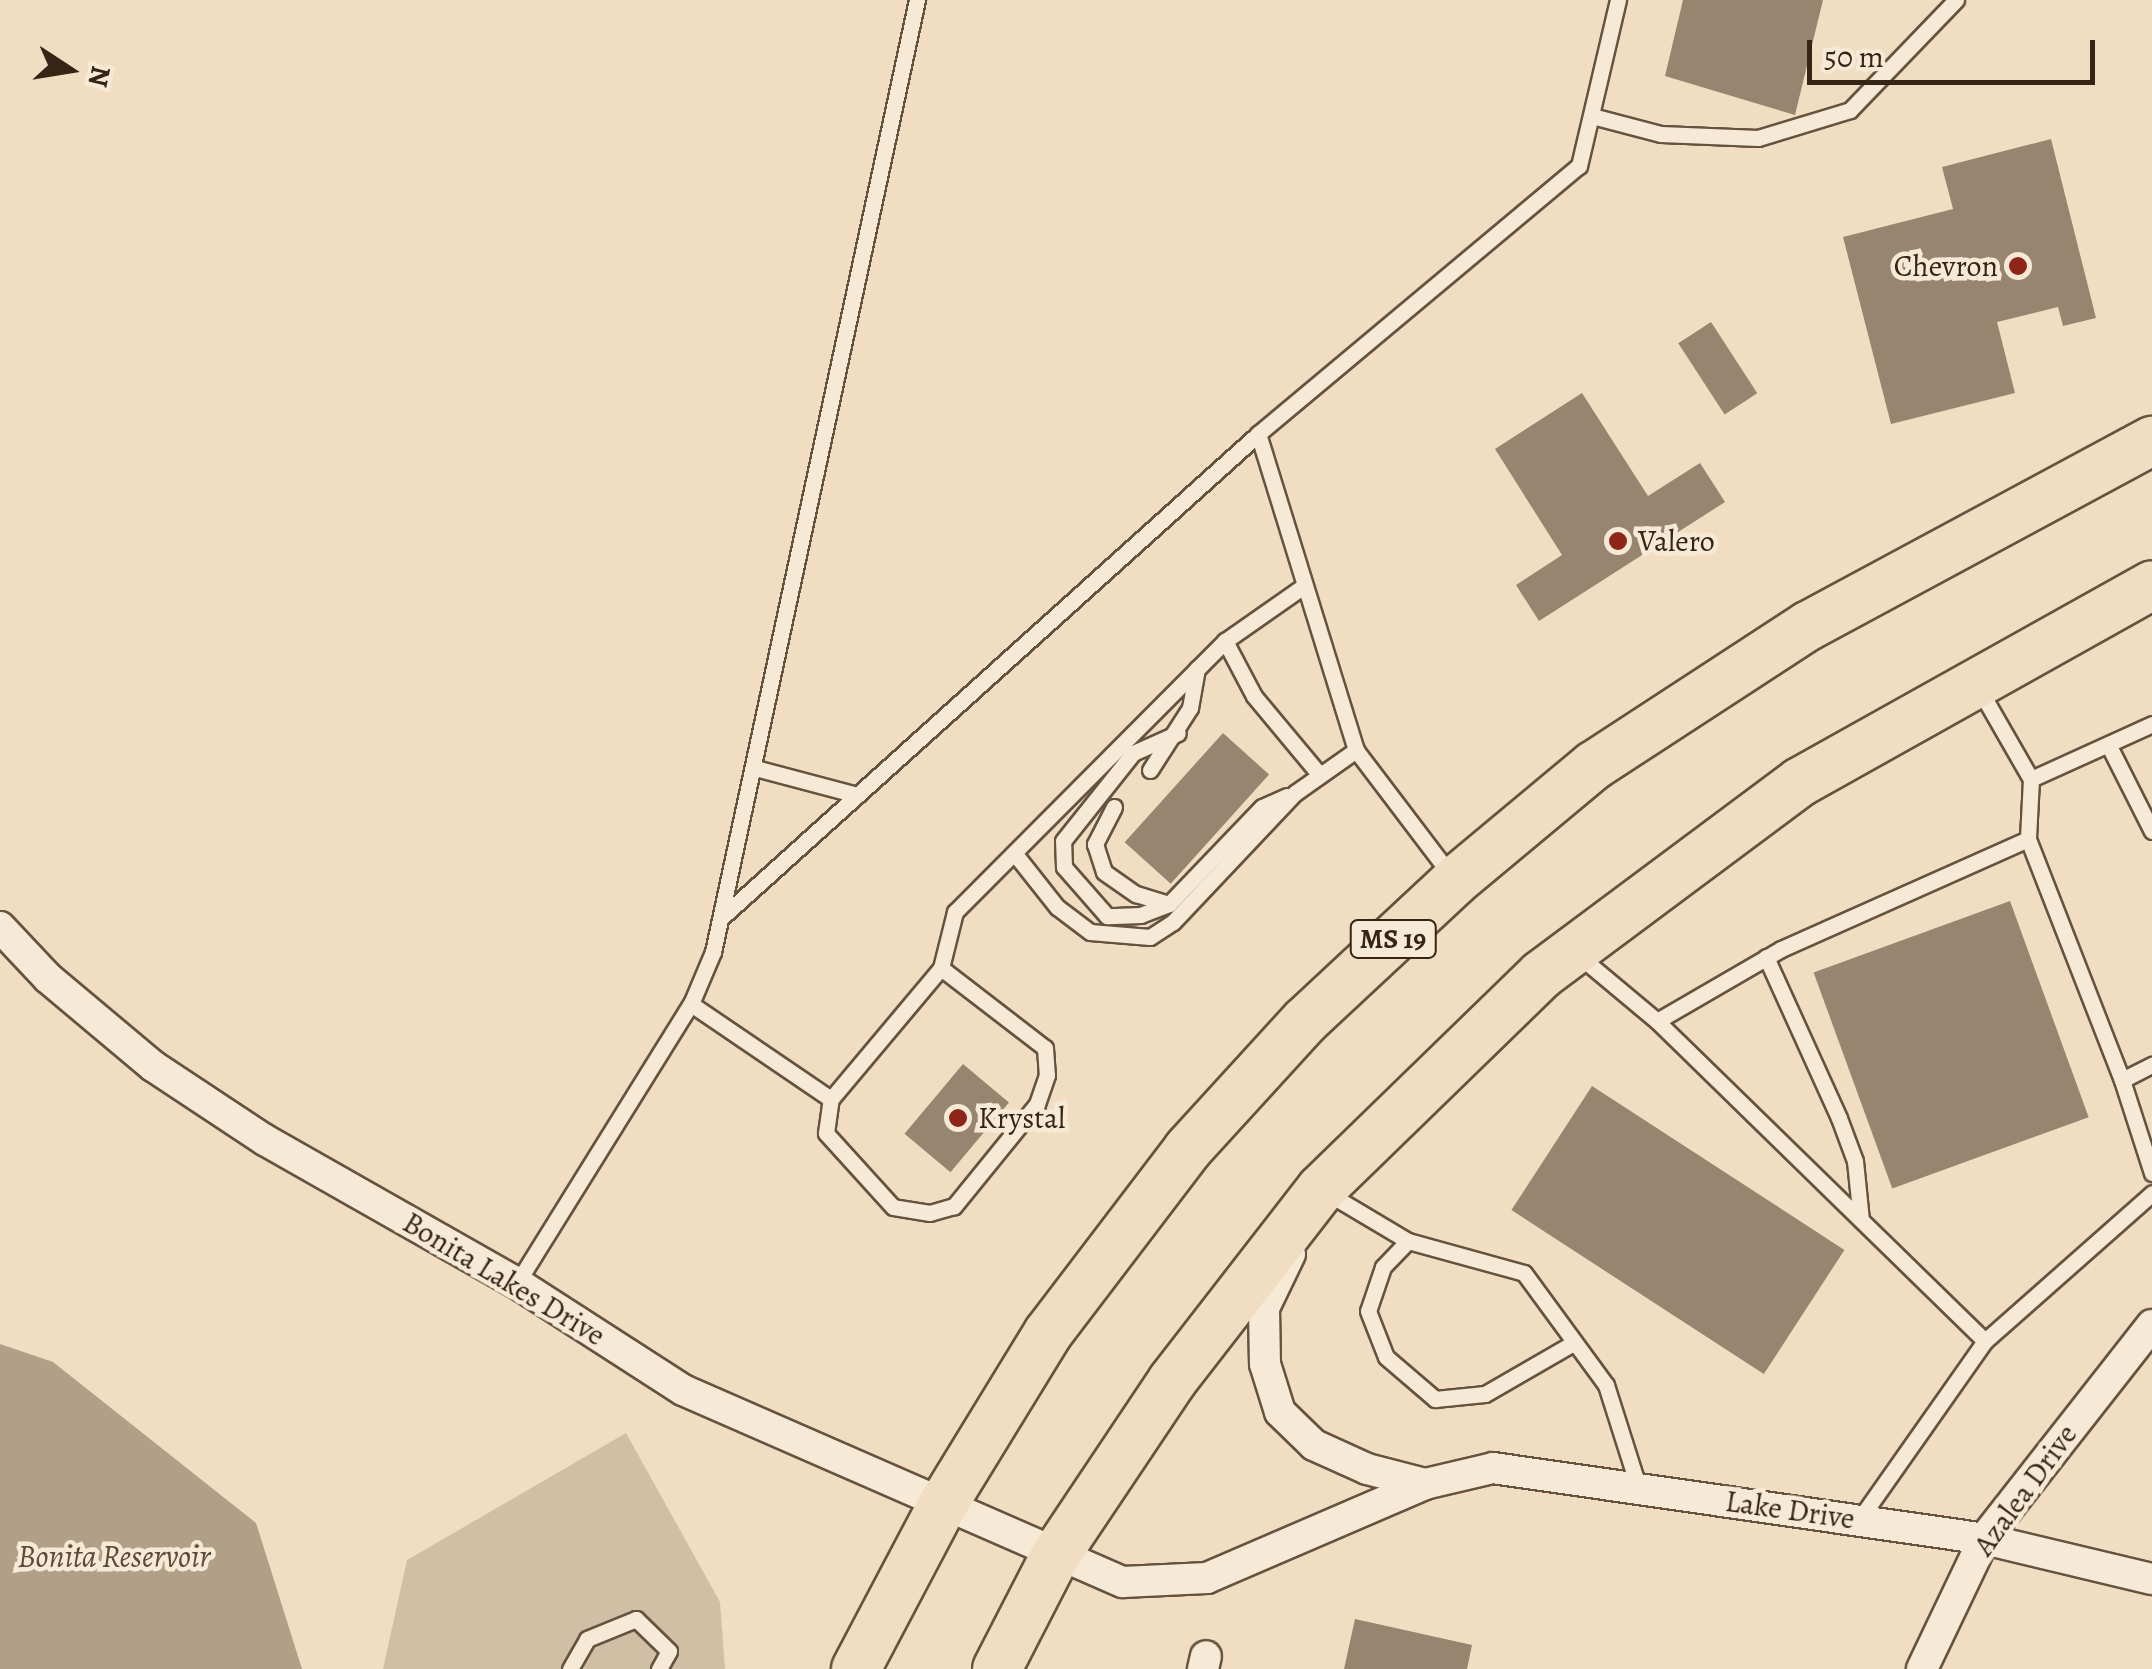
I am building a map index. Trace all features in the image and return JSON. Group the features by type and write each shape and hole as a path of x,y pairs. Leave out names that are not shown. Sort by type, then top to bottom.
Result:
{"main road":[{"name":"MS 19","path":"856,1669 942,1506 1048,1332 1188,1149 1305,1022 1455,881 1593,766 1808,626 2152,441"},
{"path":"996,1669 1054,1556 1172,1382 1321,1190 1572,950 1800,782 2152,585"}],"street":[{"name":"Bonita Lakes Drive","path":"0,927 48,978 152,1066 265,1140 517,1282 682,1390 1054,1556"},
{"name":"Lake Drive","path":"1321,1190 1264,1308 1265,1364 1280,1412 1314,1446 1367,1470 1425,1484"},
{"name":"Azalea Drive","path":"1922,1669 1984,1539 2152,1326"},
{"name":"Lake Drive","path":"1054,1556 1124,1582 1207,1578 1425,1484 1492,1468 1984,1539 2152,1580"}],"lane":[{"path":"517,1282 691,1004 722,918 918,0"},
{"path":"722,918 1258,434 1579,166 1618,0"},
{"path":"1592,116 1662,134 1758,138 1850,110 1956,0"},
{"path":"1258,434 1302,587 1356,750 1455,881"},
{"path":"941,968 1045,1048 1047,1076 1037,1104 954,1206 930,1213 893,1207 826,1134 831,1099 941,968 955,912 1225,641 1302,587"},
{"path":"1225,641 1254,696 1318,774"},
{"path":"1150,770 1178,733 1197,669"},
{"path":"1976,684 2031,778 2028,839 2122,1080 2152,1173"},
{"path":"2031,778 2110,748 2152,724"},
{"path":"1178,733 1133,753 1064,842 1064,867 1107,916 1141,915 1169,904 1262,807 1295,793"},
{"path":"2110,748 2152,830"},
{"path":"1014,854 1057,907 1090,932 1150,936 1172,922 1295,793 1356,750"},
{"path":"755,768 857,795"},
{"path":"1114,807 1096,844 1104,872 1136,894 1169,904"},
{"path":"1656,1020 1766,957 2028,839"},
{"path":"1572,950 1656,1020 1986,1341"},
{"path":"1766,957 1840,1118 1854,1161 1862,1220"},
{"path":"691,1004 831,1099"},
{"path":"2122,1080 2152,1065"},
{"path":"1321,1190 1408,1241 1524,1273 1570,1344 1606,1385 1639,1489"},
{"path":"1859,1520 1986,1341 2152,1193"},
{"path":"1408,1241 1383,1267 1368,1311 1386,1357 1436,1400 1485,1394 1570,1344"},
{"path":"570,1669 586,1639 636,1619 669,1651 659,1669"}],"shaded area":[{"path":"626,1433 720,1602 725,1669 383,1669 407,1560"}],"water":[{"name":"Bonita Reservoir","path":"0,1344 53,1362 256,1523 302,1669 0,1669"}],"building":[{"path":"1683,0 1823,0 1795,115 1665,76"},
{"path":"2051,139 2096,318 2063,326 2058,307 1997,322 2015,393 1891,424 1843,237 1953,209 1942,167"},
{"path":"1711,322 1757,393 1725,415 1678,343"},
{"path":"1582,393 1648,496 1700,463 1725,502 1539,621 1516,585 1562,555 1495,449"},
{"path":"1223,733 1269,774 1171,884 1125,842"},
{"path":"2010,901 2089,1117 1892,1189 1814,972"},
{"path":"963,1064 1009,1103 950,1172 905,1134"},
{"path":"1592,1086 1844,1250 1764,1374 1511,1210"},
{"path":"1355,1619 1472,1645 1467,1669 1344,1669"}],"place":[{"name":"Chevron","path":"2018,266"},
{"name":"Valero","path":"1618,541"},
{"name":"Krystal","path":"958,1118"}]}
